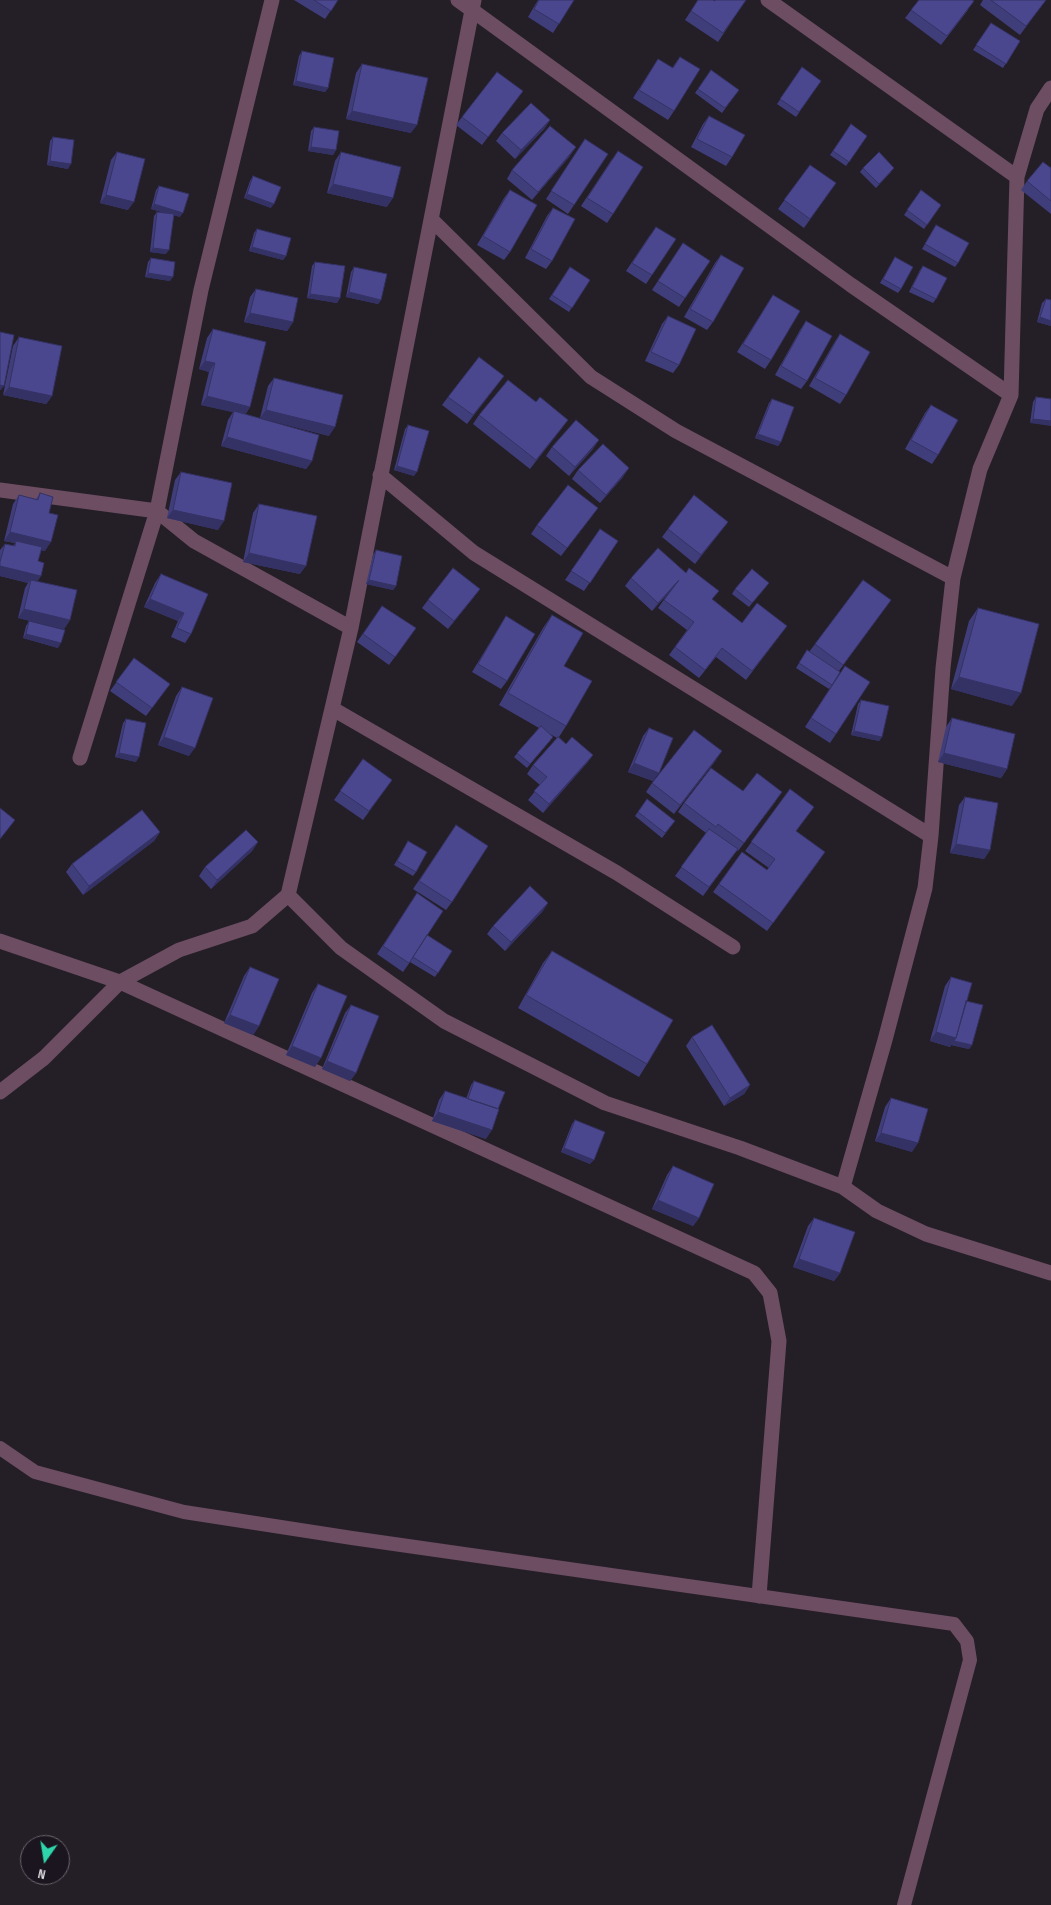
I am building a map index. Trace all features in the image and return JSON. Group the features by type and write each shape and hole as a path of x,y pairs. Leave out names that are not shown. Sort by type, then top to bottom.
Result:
{"street":[{"path":"80,758 157,511 201,290 272,0"},
{"path":"458,0 473,4 851,284 1011,396"},
{"path":"768,0 1017,177"},
{"path":"0,1092 44,1058 120,982 179,950 252,926 288,895 351,628 473,4"},
{"path":"843,1187 885,1040 922,897 931,836 942,668 952,578 980,469 1011,396 1017,177 1037,110 1051,88"},
{"path":"432,219 591,377 676,431 952,578"},
{"path":"380,476 474,553 931,836"},
{"path":"0,490 157,511 194,542 351,628"},
{"path":"333,710 617,873 734,948"},
{"path":"288,895 341,948 444,1020 605,1103 740,1148 843,1187 877,1211 926,1234 1051,1273"},
{"path":"0,940 120,982 754,1273 770,1293 779,1341 759,1596"}],"lane":[{"path":"0,1448 35,1472 184,1512 352,1538 954,1624 967,1641 970,1660 904,1905"}],"building":[{"path":"314,0 338,0 331,11"},
{"path":"539,0 574,0 559,24 534,9"},
{"path":"698,0 746,0 723,33 691,11"},
{"path":"919,0 974,1 947,36 911,10"},
{"path":"991,0 1046,0 1026,26"},
{"path":"991,23 1020,41 1006,64 976,45"},
{"path":"302,51 334,58 328,88 296,81"},
{"path":"680,57 700,69 674,111 639,90 658,59 673,68"},
{"path":"362,64 428,78 417,125 352,111"},
{"path":"802,67 821,81 799,112 780,99"},
{"path":"711,70 739,90 725,108 698,89"},
{"path":"497,72 523,91 488,137 462,117"},
{"path":"531,103 550,120 521,150 502,133"},
{"path":"709,116 745,135 732,157 697,139"},
{"path":"851,124 867,136 849,162 833,151"},
{"path":"550,126 576,147 538,192 512,170"},
{"path":"314,127 339,131 336,150 311,147"},
{"path":"53,137 74,140 71,164 50,161"},
{"path":"585,139 608,154 574,205 551,191"},
{"path":"618,151 643,167 613,214 587,198"},
{"path":"117,152 145,159 134,202 106,195"},
{"path":"341,152 401,167 393,198 333,184"},
{"path":"879,152 894,168 879,184 863,168"},
{"path":"1043,162 1051,168 1051,201 1027,181"},
{"path":"810,165 836,183 810,219 784,200"},
{"path":"253,176 281,187 274,204 247,194"},
{"path":"159,186 189,194 183,213 154,204"},
{"path":"510,190 537,205 510,252 483,236"},
{"path":"921,190 941,205 927,225 907,210"},
{"path":"553,208 575,219 552,261 531,249"},
{"path":"157,212 174,214 169,250 153,248"},
{"path":"936,225 969,243 958,263 925,244"},
{"path":"656,227 676,239 652,275 632,263"},
{"path":"257,229 291,238 286,256 252,247"},
{"path":"683,243 710,261 685,298 658,281"},
{"path":"721,255 744,268 713,322 690,309"},
{"path":"895,257 913,267 901,289 883,279"},
{"path":"151,258 175,262 173,277 148,273"},
{"path":"315,262 345,266 340,298 310,294"},
{"path":"923,266 947,278 936,299 912,287"},
{"path":"354,267 387,274 381,300 349,292"},
{"path":"570,267 590,280 572,308 552,295"},
{"path":"256,289 298,298 293,322 250,313"},
{"path":"773,295 800,311 771,360 743,344"},
{"path":"1046,299 1051,300 1051,321 1040,317"},
{"path":"668,316 696,329 679,365 651,352"},
{"path":"806,321 832,336 807,381 781,366"},
{"path":"213,329 266,342 250,407 207,396 215,363 205,361"},
{"path":"0,332 14,335 4,386 0,385"},
{"path":"840,334 870,352 846,395 815,378"},
{"path":"19,337 62,346 52,396 9,387"},
{"path":"479,357 504,376 473,415 448,397"},
{"path":"274,378 343,395 335,427 266,410"},
{"path":"508,380 536,402 540,397 568,420 536,460 479,415"},
{"path":"1036,397 1051,399 1051,421 1033,419"},
{"path":"772,399 794,407 781,442 758,434"},
{"path":"931,405 958,420 938,455 911,440"},
{"path":"234,411 319,435 312,461 227,437"},
{"path":"576,420 599,440 575,467 552,447"},
{"path":"408,425 429,431 417,472 397,466"},
{"path":"603,444 629,468 606,495 578,470"},
{"path":"181,472 232,483 224,521 173,510"},
{"path":"568,485 598,508 567,548 537,525"},
{"path":"40,493 53,497 49,513 58,515 51,542 10,532 19,495 38,500"},
{"path":"694,495 728,522 701,555 668,529"},
{"path":"259,504 317,516 306,566 249,553"},
{"path":"600,529 618,541 590,583 571,571"},
{"path":"16,541 42,547 38,561 44,563 41,576 0,566 5,544 15,546"},
{"path":"658,548 686,573 689,568 719,591 712,599 742,623 757,603 787,626 752,671 722,648 705,670 675,647 694,622 664,600 679,580 658,603 631,578"},
{"path":"376,550 402,556 396,586 369,580"},
{"path":"453,568 480,589 454,621 428,600"},
{"path":"752,569 769,583 752,603 735,589"},
{"path":"161,574 208,594 191,634 177,628 184,613 150,599"},
{"path":"31,580 77,590 70,620 24,609"},
{"path":"863,580 891,600 843,665 815,644"},
{"path":"382,606 416,628 395,657 363,634"},
{"path":"978,608 1039,624 1021,693 959,677"},
{"path":"552,615 583,633 564,666 592,681 566,726 508,693"},
{"path":"506,616 535,634 507,681 478,664"},
{"path":"29,621 65,630 61,643 26,634"},
{"path":"807,650 840,672 832,685 799,663"},
{"path":"134,658 170,684 152,708 116,682"},
{"path":"845,666 870,682 836,734 811,718"},
{"path":"182,687 213,698 195,748 164,737"},
{"path":"861,700 889,706 882,737 854,731"},
{"path":"952,718 1015,734 1007,769 944,753"},
{"path":"126,719 146,723 139,757 119,753"},
{"path":"541,726 553,737 530,764 517,753"},
{"path":"649,728 673,738 659,773 634,763"},
{"path":"694,730 722,751 680,805 652,783"},
{"path":"558,737 566,744 572,737 593,755 549,804 534,791 547,777 533,765"},
{"path":"363,759 392,780 369,811 340,791"},
{"path":"711,768 743,791 757,773 782,792 744,843 718,824 716,827 684,803"},
{"path":"790,789 814,807 796,831 825,852 773,923 719,884 742,852 767,870 775,859 751,842"},
{"path":"965,797 998,803 990,850 956,844"},
{"path":"647,799 675,821 665,833 638,812"},
{"path":"0,808 15,820 0,839"},
{"path":"142,810 160,832 89,886 72,864"},
{"path":"456,825 488,846 452,902 419,881"},
{"path":"709,829 738,849 709,887 681,867"},
{"path":"246,830 258,842 217,880 205,867"},
{"path":"408,841 427,852 416,872 397,861"},
{"path":"530,886 548,903 511,942 493,926"},
{"path":"417,893 443,911 409,963 383,946"},
{"path":"427,935 452,951 438,973 413,957"},
{"path":"552,951 673,1020 647,1064 526,995"},
{"path":"250,967 279,979 259,1026 230,1015"},
{"path":"951,977 972,983 956,1038 936,1032"},
{"path":"318,984 347,996 321,1058 292,1046"},
{"path":"966,1001 983,1005 972,1045 954,1041"},
{"path":"351,1005 379,1016 356,1073 327,1061"},
{"path":"712,1025 750,1085 730,1098 692,1037"},
{"path":"474,1081 505,1092 498,1109 468,1099"},
{"path":"445,1091 499,1109 492,1130 438,1112"},
{"path":"891,1098 928,1109 918,1143 881,1133"},
{"path":"575,1120 605,1132 594,1160 564,1148"},
{"path":"673,1166 714,1184 699,1218 658,1200"},
{"path":"814,1218 855,1232 840,1273 799,1259"}]}
